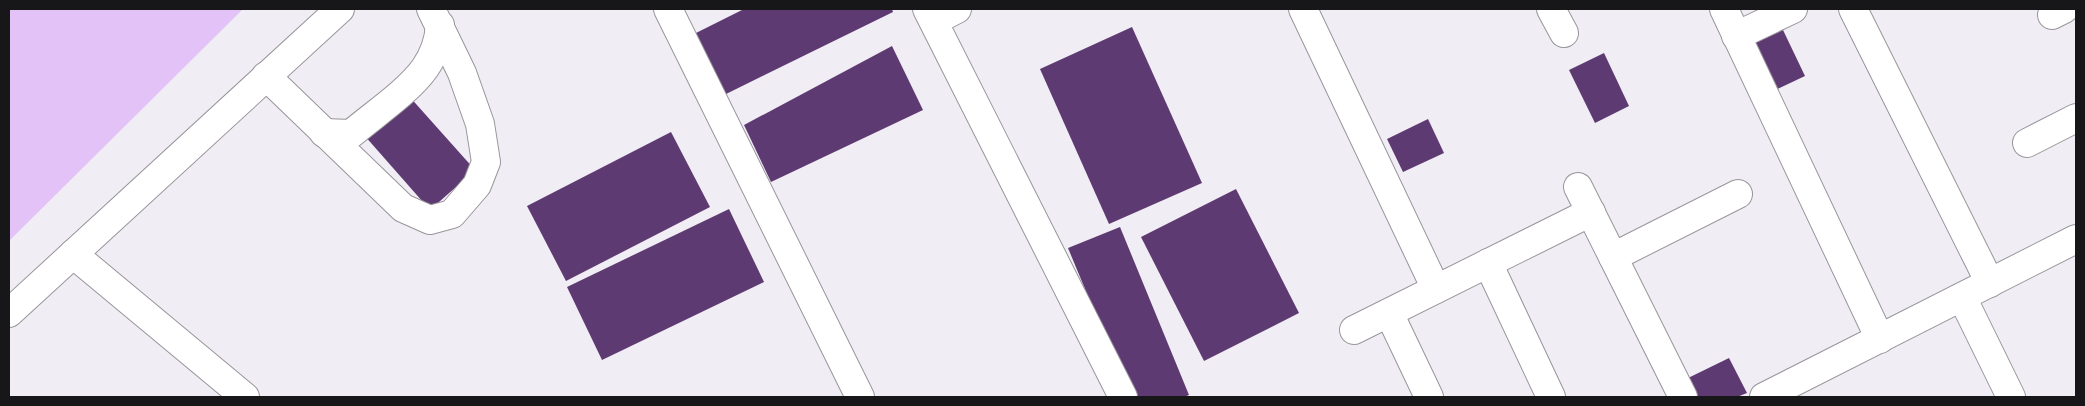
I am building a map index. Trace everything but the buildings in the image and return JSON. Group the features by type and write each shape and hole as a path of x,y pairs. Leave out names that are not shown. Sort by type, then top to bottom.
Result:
{"street":[{"path":"9,313 340,9"},
{"path":"668,9 860,397"},
{"path":"957,9 930,15 1123,397"},
{"path":"1303,9 1436,289"},
{"path":"1551,9 1564,34"},
{"path":"1724,9 1880,339"},
{"path":"1736,36 1793,9"},
{"path":"1853,9 1990,283"},
{"path":"266,76 403,208 430,220 452,214 477,185 486,162 480,124 462,73 436,17"},
{"path":"324,133 351,134 404,89 425,68 439,41 436,17"},
{"path":"2027,142 2076,118"},
{"path":"1578,187 1683,397"},
{"path":"1613,257 1738,194"},
{"path":"1354,330 1591,212"},
{"path":"1764,397 1802,388 1880,339 1990,283 2075,243"},
{"path":"73,254 245,397"},
{"path":"1488,263 1551,397"},
{"path":"1962,297 2011,397"},
{"path":"1389,313 1429,397"}],"shaded area":[{"path":"9,9 243,9 9,241"}]}
